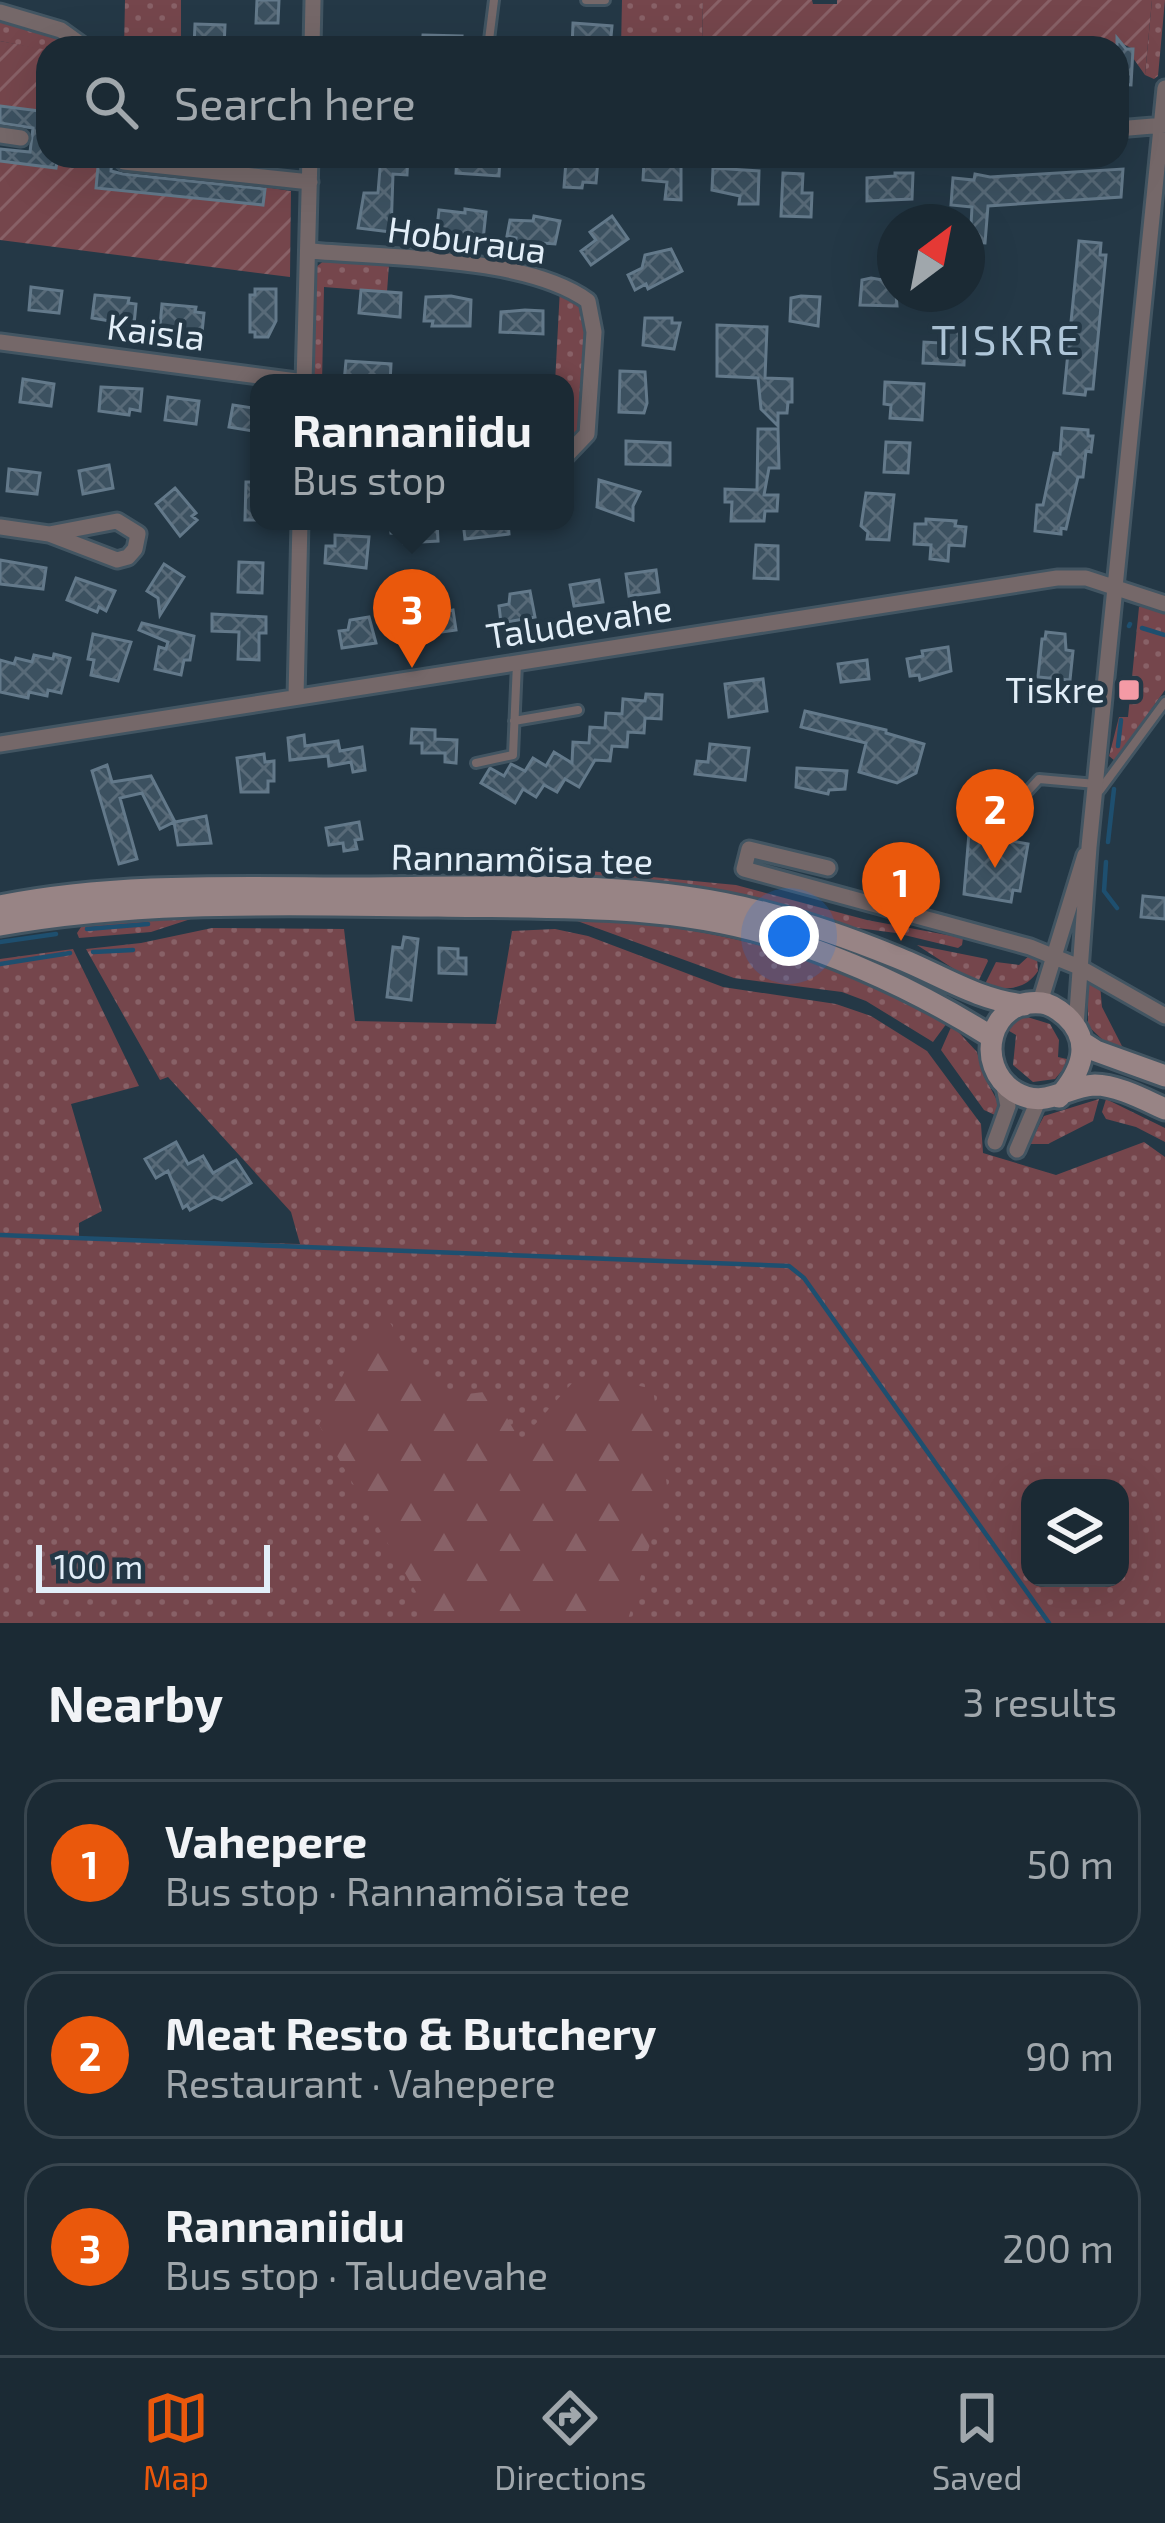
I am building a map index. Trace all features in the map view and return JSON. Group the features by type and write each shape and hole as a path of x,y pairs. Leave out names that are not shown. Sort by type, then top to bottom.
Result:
{"street":[{"path":"312,36 313,0"},
{"path":"0,12 69,36"},
{"path":"1016,1150 1023,1132 1048,1099 1079,1070 1079,967 1089,847 1165,88"},
{"path":"1129,128 1163,126"},
{"path":"0,135 21,138"},
{"path":"180,168 310,182"},
{"path":"304,374 310,168"},
{"name":"Hoburaua","path":"310,251 495,268 566,285 588,302 594,332 587,434 574,448"},
{"name":"Kaisla","path":"0,343 250,375"},
{"path":"0,527 49,535 117,560 128,557 138,542 138,534 117,521 49,535"},
{"path":"296,697 300,530"},
{"name":"Taludevahe","path":"0,744 1057,578 1086,578 1165,604"},
{"path":"1032,1004 1089,847"},
{"path":"828,868 749,849 744,868 1052,956 1165,1016"},
{"name":"Rannamõisa tee","path":"0,906 159,888 500,888 682,896 764,912 897,957 997,1002 1032,1004"},
{"name":"Rannamõisa tee","path":"0,925 71,914 199,906 617,910 708,921 772,935 901,986 990,1036"},
{"path":"995,1142 1008,1106 990,1036 998,1022 1032,1004 1055,1006 1096,1051 1165,1076"},
{"path":"1003,1082 1048,1099 1092,1085 1106,1086 1165,1109"}],"lane":[{"path":"490,36 494,0"},
{"path":"586,0 604,0"},
{"path":"476,763 513,755 518,662"},
{"path":"989,783 1027,791 1040,779 1096,790 1165,702"},
{"path":"514,721 578,710"}],"green space":[{"path":"125,0 181,0 181,36 124,36"},
{"path":"622,0 703,0 702,36 621,36"},
{"path":"703,0 837,4 837,0 1152,0 1145,75 1133,58 1129,36 702,36"},
{"path":"1152,0 1165,0 1154,79 1145,75"},
{"path":"0,17 56,36 36,36 36,48 0,41"},
{"path":"0,41 36,48 36,110 0,106"},
{"path":"0,161 36,168 98,168 96,188 262,205 265,187 291,191 290,277 0,240"},
{"path":"326,259 389,264 387,292 324,287 322,374 311,374 315,268"},
{"path":"560,288 583,305 590,324 583,426 574,444 574,374 555,374"},
{"path":"1139,607 1165,610 1165,690 1115,761 1109,756 1119,717 1128,717"},
{"path":"568,869 736,885 867,920 963,938 962,945 475,878"},
{"path":"203,915 151,932 79,938 77,933 85,921"},
{"path":"569,918 671,927 764,946 855,978 947,1023 933,1042 866,1001 842,992 734,978"},
{"path":"212,928 344,929 355,1021 496,1024 512,931 555,929 588,936 723,987 836,1004 871,1016 927,1051 981,1124 983,1153 1056,1175 1144,1142 1165,1157 1165,1623 0,1623 0,959 73,949 139,1086 71,1104 102,1211 79,1223 79,1238 300,1244 291,1212 168,1077 160,1080 86,949"},
{"path":"917,945 987,959 988,961 977,984"},
{"path":"1031,954 1037,958 1038,971 1027,982 1006,988 984,986 996,962 1019,965"},
{"path":"1088,983 1100,985 1102,1007 1123,1048 1105,1042 1088,1026"},
{"path":"1024,1016 1050,1024 1059,1040 1058,1057 1071,1060 1055,1079 1033,1082 1013,1065 1016,1035 1004,1028"},
{"path":"952,1025 977,1052 999,1104 997,1116 984,1110 941,1050"},
{"path":"1099,1099 1093,1121 1048,1144 1029,1144 1044,1116"},
{"path":"1106,1099 1165,1128 1165,1142 1106,1119 1102,1112"},
{"path":"389,1321 420,1371 451,1396 492,1391 520,1441 574,1381 613,1380 653,1389 667,1486 627,1623 434,1623 319,1425 351,1358"}],"building":[{"path":"257,0 279,0 278,23 256,23"},
{"path":"573,23 612,26 611,36 572,36"},
{"path":"195,24 225,25 225,36 194,36"},
{"path":"1129,49 1133,49 1131,85"},
{"path":"0,106 36,110 36,166 0,161 0,149 30,152 33,128 0,123"},
{"path":"98,168 111,168 123,174 265,189 263,205 96,188"},
{"path":"380,168 407,168 407,175 393,174 391,232 358,228 364,193 378,193"},
{"path":"456,168 499,168 499,176 456,173"},
{"path":"565,168 597,168 596,183 564,187"},
{"path":"644,168 681,168 681,200 665,199 667,182 643,180"},
{"path":"713,168 759,171 758,204 739,204 740,196 712,190"},
{"path":"1123,169 1121,197 988,206 985,243 985,204 951,204 953,178"},
{"path":"783,173 803,174 802,193 812,193 811,217 781,216"},
{"path":"913,173 912,199 867,201 867,178"},
{"path":"465,209 486,212 483,240 473,239 473,243 436,237 439,210 465,213"},
{"path":"534,216 560,221 555,244 529,242 528,247 507,236 510,220 533,221"},
{"path":"612,216 628,239 591,265 581,251 596,240 590,232"},
{"path":"1079,241 1101,243 1100,255 1106,255 1093,389 1086,389 1085,395 1064,393"},
{"path":"671,249 682,271 648,289 646,284 635,290 628,275 642,268 645,255"},
{"path":"877,279 877,305 860,305 862,280"},
{"path":"31,287 62,291 59,313 29,310"},
{"path":"255,289 276,289 276,321 268,337 250,332 250,295 255,295"},
{"path":"361,290 401,293 400,317 359,313"},
{"path":"95,295 129,298 128,303 136,304 134,325 92,318"},
{"path":"426,297 471,300 470,326 432,326 433,321 424,321"},
{"path":"820,297 818,326 790,321 791,298"},
{"path":"162,304 196,307 195,312 204,313 202,333 160,326"},
{"path":"543,311 543,334 500,332 501,312"},
{"path":"645,318 672,318 672,323 680,323 674,349 643,345"},
{"path":"717,325 767,327 765,378 792,379 792,402 788,402 787,413 778,413 778,426 761,409 758,378 717,376"},
{"path":"941,327 965,328 964,365 923,363 924,342 940,343"},
{"path":"346,361 391,364 390,374 345,374"},
{"path":"620,371 645,372 644,413 619,412"},
{"path":"23,379 54,384 51,406 20,402"},
{"path":"885,382 924,384 922,420 890,418 891,405 884,404"},
{"path":"101,387 142,389 140,411 130,409 129,415 99,411"},
{"path":"168,397 199,401 196,424 165,420"},
{"path":"233,405 250,408 250,430 229,427"},
{"path":"1062,428 1088,430 1088,436 1093,436 1091,452 1086,451 1066,529 1061,528 1061,534 1035,531 1037,505 1043,505 1054,453 1060,454"},
{"path":"758,429 778,429 779,468 769,468 764,495 778,495 777,511 765,511 764,521 731,521 732,502 725,502 725,489 757,490"},
{"path":"626,441 670,443 670,465 626,464"},
{"path":"886,442 910,443 908,473 884,472"},
{"path":"109,465 113,488 83,494 79,471"},
{"path":"9,469 40,473 37,494 7,491"},
{"path":"599,480 640,492 633,520 597,507"},
{"path":"246,482 250,482 250,520 245,520"},
{"path":"175,488 197,520 180,536 156,504"},
{"path":"866,493 894,495 889,540 867,539 868,532 861,526"},
{"path":"926,519 956,521 955,526 966,527 964,546 949,545 948,561 930,559 931,545 914,544 915,524 926,524"},
{"path":"437,530 438,541 404,543 403,534 391,533"},
{"path":"464,530 509,530 509,534 465,539"},
{"path":"335,535 369,537 366,568 325,563 326,546 335,546"},
{"path":"756,545 778,546 778,579 754,578"},
{"path":"0,560 46,568 43,589 0,584"},
{"path":"239,562 263,563 262,593 238,592"},
{"path":"164,564 184,577 160,615 158,598 147,591"},
{"path":"656,570 659,592 629,596 626,574"},
{"path":"76,578 115,591 106,611 67,600"},
{"path":"599,580 603,602 574,606 570,585"},
{"path":"530,591 535,617 501,623 499,606 509,604 510,594"},
{"path":"447,604 448,611 453,610 456,630 420,635 418,618 431,613 430,606"},
{"path":"212,614 266,617 266,633 259,633 259,660 238,659 239,632 212,631"},
{"path":"369,617 376,643 342,648 339,631 348,630 350,620"},
{"path":"142,623 194,636 190,660 184,660 181,675 155,669 159,647 166,649 168,642 139,630"},
{"path":"1046,632 1065,634 1066,650 1073,651 1070,680 1038,677"},
{"path":"93,634 131,642 118,681 91,675 94,660 88,659"},
{"path":"948,647 951,671 920,680 919,675 910,676 907,659"},
{"path":"54,654 70,658 61,693 29,692 28,698 0,692 0,660 32,662 34,655 53,659"},
{"path":"867,660 869,679 841,682 838,664"},
{"path":"763,679 767,711 729,717 725,684"},
{"path":"646,694 662,695 661,719 645,718 644,733 628,732 627,747 612,746 610,761 595,760 579,787 565,779 557,792 544,785 536,797 523,789 515,803 481,783 490,768 504,776 511,764 525,771 533,758 546,766 554,752 572,763 573,742 589,743 590,727 605,728 606,713 622,714 623,699 645,701"},
{"path":"805,711 924,744 916,773 897,783 859,772 866,743 801,727"},
{"path":"412,729 435,730 435,739 457,740 456,763 445,762 445,753 422,753 422,743 411,743"},
{"path":"304,735 305,746 338,741 340,751 362,747 365,770 353,772 351,762 329,766 328,756 290,760 288,738"},
{"path":"710,744 749,748 745,780 695,774 697,761 708,762"},
{"path":"264,754 265,762 274,761 274,781 268,781 268,792 241,792 237,758"},
{"path":"107,765 112,782 151,776 175,822 206,816 211,843 178,845 174,822 160,829 142,793 120,798 137,859 119,864 92,771"},
{"path":"797,768 847,771 845,789 828,794 796,787"},
{"path":"359,822 362,839 355,840 357,849 344,851 343,843 329,845 326,828"},
{"path":"969,833 1028,844 1020,891 1013,890 1011,902 964,894"},
{"path":"1143,896 1165,898 1165,919 1141,917"},
{"path":"404,937 418,939 411,1000 387,997 393,947 402,948"},
{"path":"439,948 458,949 458,958 466,958 466,974 439,973"},
{"path":"176,1142 188,1164 203,1156 213,1173 236,1160 251,1183 222,1200 214,1197 190,1210 187,1205 183,1208 168,1171 156,1178 145,1159"}],"waterway":[{"path":"1142,628 1165,635"},
{"path":"1118,746 1121,720"},
{"path":"1108,842 1114,789"},
{"path":"1106,862 1104,891 1117,908"},
{"path":"87,929 148,924"},
{"path":"0,942 56,934"},
{"path":"93,952 133,950"},
{"path":"0,964 70,953"},
{"path":"0,1235 789,1266 804,1278 1049,1623"}],"place":[{"name":"Rannaniidu","path":"412,668"},
{"name":"Tiskre","path":"1129,690"},
{"name":"Meat Resto & Butchery","path":"995,868"},
{"name":"Vahepere","path":"901,941"}],"district":[{"name":"TISKRE","path":"1007,340"}]}
